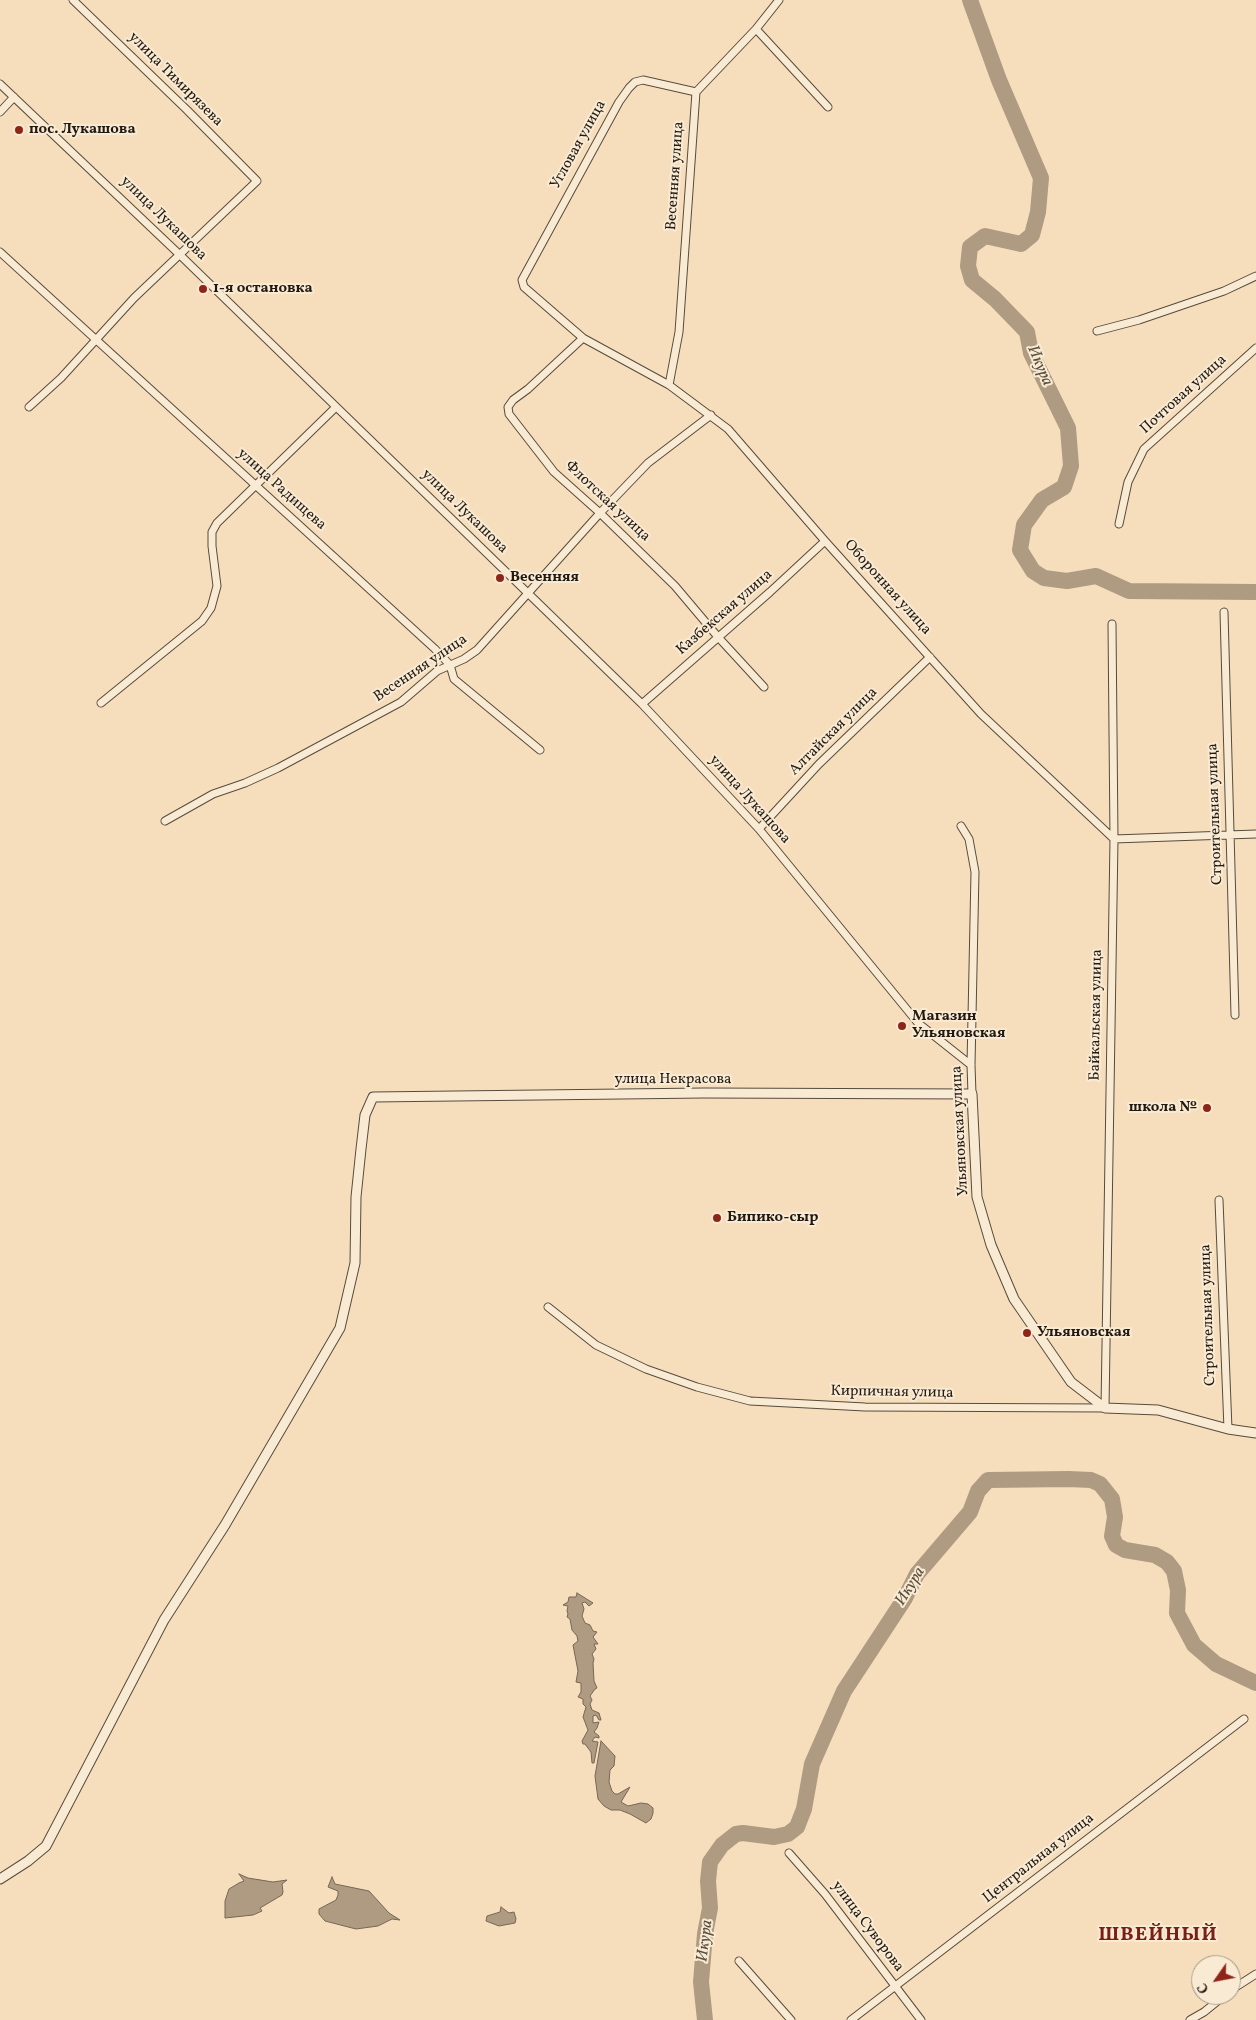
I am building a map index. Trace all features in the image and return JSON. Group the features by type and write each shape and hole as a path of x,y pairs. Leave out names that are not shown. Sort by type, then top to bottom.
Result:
{"street":[{"name":"улица Тимирязева","path":"73,0 187,110 257,181 180,254"},
{"path":"696,92 756,29 779,0"},
{"path":"756,29 828,107"},
{"name":"Угловая улица","path":"522,280 628,88 635,82 643,80 696,92"},
{"name":"улица Лукашова","path":"0,84 180,254 642,704 759,829 918,1023 971,1065"},
{"name":"Весенняя улица","path":"669,385 678,332 696,92"},
{"path":"0,112 14,98"},
{"name":"улица Радищева","path":"0,252 450,664 454,679 540,750"},
{"path":"29,407 61,378 86,352 95,339 180,254"},
{"path":"1097,331 1139,320 1214,294 1256,276"},
{"name":"Оборонная улица","path":"522,280 524,287 583,338 669,385 728,429 825,541 982,714 1114,839"},
{"name":"Флотская улица","path":"583,338 528,389 513,400 508,407 509,414 554,472 600,513 675,586 764,687"},
{"name":"Почтовая улица","path":"1119,524 1128,482 1144,449 1256,348"},
{"path":"100,703 202,621 211,608 217,586 212,532 217,523 254,484 336,407"},
{"name":"Весенняя улица","path":"165,822 213,794 246,783 278,768 401,702 438,671 464,659 476,650 529,594 600,513 648,463 711,415"},
{"name":"Казбекская улица","path":"642,704 770,592 825,541"},
{"name":"Строительная улица","path":"1224,612 1235,1015"},
{"name":"Байкальская улица","path":"1105,1408 1114,839 1112,624"},
{"name":"Алтайская улица","path":"759,829 819,764 930,657"},
{"name":"Ульяновская улица","path":"961,826 969,840 975,872 971,1065 977,1197 995,1254 1014,1299 1071,1382 1105,1408"},
{"path":"1114,839 1256,834"},
{"name":"улица Некрасова","path":"0,1879 28,1861 46,1846 164,1620 224,1525 340,1328 355,1263 356,1197 361,1149 365,1115 373,1097 972,1094"},
{"name":"Строительная улица","path":"1219,1200 1228,1428"},
{"name":"Кирпичная улица","path":"548,1307 596,1345 646,1369 697,1387 750,1401 865,1407 1158,1410 1228,1428 1256,1433"},
{"name":"Центральная улица","path":"851,2020 1244,1719"},
{"name":"улица Суворова","path":"789,1853 825,1894 921,2020"},
{"path":"739,1961 791,2020"},
{"path":"1241,1984 1256,1974"},
{"path":"1190,2020 1211,2005"}],"shaded area":[{"path":"577,1593 593,1603 589,1606 585,1602 582,1603 584,1609 582,1616 585,1623 590,1625 593,1631 597,1632 593,1637 598,1644 594,1644 596,1649 592,1654 594,1659 594,1681 597,1688 590,1696 592,1700 590,1704 592,1710 599,1713 601,1720 596,1715 593,1716 593,1723 599,1722 594,1732 599,1738 595,1737 592,1741 598,1742 594,1763 592,1763 591,1752 582,1741 588,1730 583,1717 586,1707 583,1704 583,1699 578,1697 581,1692 581,1683 576,1682 578,1671 573,1645 578,1641 577,1636 572,1630 570,1619 567,1617 568,1606 563,1605 568,1602 569,1597 576,1597"},
{"path":"601,1741 615,1756 614,1766 610,1770 609,1782 612,1791 618,1794 630,1787 621,1802 628,1806 641,1803 648,1804 653,1808 651,1819 646,1823 620,1810 611,1810 598,1799 595,1776"},
{"path":"239,1874 248,1878 273,1882 287,1880 282,1884 282,1895 260,1908 262,1911 253,1915 225,1918 225,1901 229,1889 244,1881"},
{"path":"332,1877 335,1884 369,1891 389,1913 400,1920 392,1919 378,1926 356,1929 325,1921 319,1914 319,1909 336,1900 338,1895 338,1891 328,1887"},
{"path":"501,1907 509,1913 514,1912 515,1923 499,1926 486,1921 487,1916 500,1912"}],"waterway":[{"name":"Икура","path":"970,0 999,80 1041,178 1038,212 1032,235 1021,244 985,236 970,247 968,266 972,280 995,299 1027,332 1031,353 1068,428 1071,466 1064,487 1042,500 1024,525 1020,550 1033,571 1044,578 1067,581 1096,576 1129,591 1256,592"},
{"name":"Икура","path":"705,2020 701,1982 705,1934 710,1908 708,1881 710,1862 722,1845 736,1834 743,1833 774,1837 788,1834 797,1827 804,1809 812,1764 844,1691 905,1598 917,1574 970,1512 978,1491 988,1480 1069,1479 1091,1480 1100,1484 1112,1499 1115,1517 1112,1536 1116,1545 1125,1550 1155,1555 1167,1562 1174,1571 1178,1590 1177,1613 1194,1645 1216,1664 1256,1683"}],"place":[{"name":"пос. Лукашова","path":"19,130"},
{"name":"1-я остановка","path":"203,289"},
{"name":"Весенняя","path":"500,578"},
{"name":"Магазин Ульяновская","path":"902,1026"},
{"name":"школа №","path":"1207,1108"},
{"name":"Бипико-сыр","path":"717,1218"},
{"name":"Ульяновская","path":"1027,1333"}],"district":[{"name":"ШВЕЙНЫЙ","path":"1158,1936"}]}
